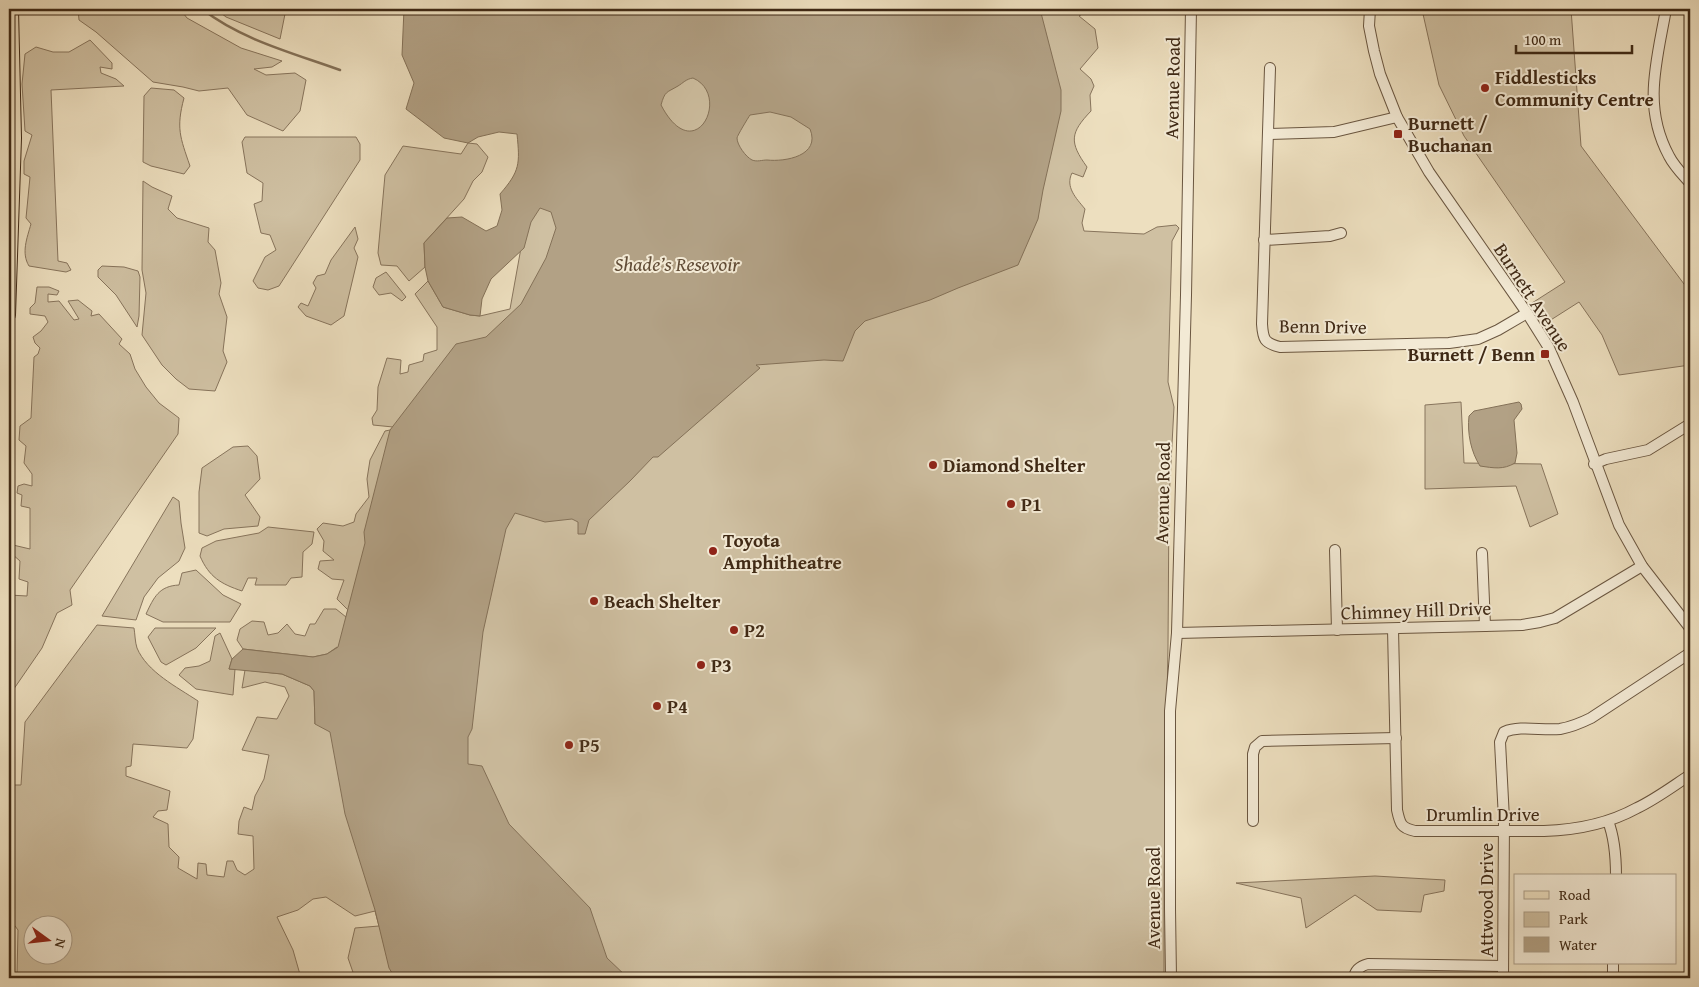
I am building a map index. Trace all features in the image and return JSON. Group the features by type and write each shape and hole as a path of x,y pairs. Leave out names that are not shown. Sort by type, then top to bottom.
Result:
{"main road":[{"path":"9,315 15,138 11,65 12,9"}],"street":[{"name":"Avenue Road","path":"1171,978 1170,711 1176,634 1186,285 1191,9"},
{"name":"Burnett Avenue","path":"1370,9 1370,26 1374,51 1380,74 1397,118 1428,172 1527,313 1549,348 1573,402 1594,464 1619,525 1642,566 1690,628"},
{"path":"1666,9 1653,89 1653,109 1658,129 1669,157 1690,183"},
{"name":"Benn Drive","path":"1270,68 1262,336 1266,342 1280,347 1449,343 1478,339 1527,313"},
{"path":"1268,134 1334,132 1397,118"},
{"path":"1264,240 1330,236 1342,233"},
{"path":"1594,464 1606,459 1648,450 1689,427"},
{"path":"1335,550 1337,630"},
{"path":"1482,553 1485,626"},
{"name":"Chimney Hill Drive","path":"1176,634 1522,625 1555,618 1642,566"},
{"name":"Drumlin Drive","path":"1393,629 1397,810 1399,822 1405,829 1415,831 1565,831 1608,821 1637,809 1690,775"},
{"name":"Attwood Drive","path":"1503,978 1504,832 1500,742 1504,732 1512,729 1559,729 1576,725 1591,718 1690,652"},
{"path":"1253,821 1253,754 1255,747 1262,741 1396,738"},
{"path":"1608,821 1612,831 1616,854 1616,874"},
{"path":"1354,978 1357,970 1368,964 1503,966"},
{"path":"1613,964 1613,978"}],"green space":[{"path":"78,9 180,9 187,18 241,48 282,61 272,67 254,69 266,75 295,73 306,80 300,111 283,131 247,115 228,88 199,91 153,82 96,32 79,20"},
{"path":"216,9 286,9 280,39 226,17"},
{"path":"404,9 1090,9 1079,16 1095,29 1098,48 1080,69 1091,79 1094,86 1090,95 1091,111 1079,126 1074,138 1077,151 1087,167 1083,177 1072,173 1070,178 1072,192 1085,209 1082,223 1084,231 1144,234 1157,227 1176,225 1179,228 1172,241 1168,382 1174,407 1169,500 1164,978 355,978 348,958 355,928 379,926 375,911 355,916 326,897 313,899 298,910 277,917 293,950 301,978 9,978 9,972 17,975 18,930 9,918 9,785 21,785 25,722 97,625 134,628 137,648 155,672 198,701 193,739 187,748 133,744 131,766 126,767 126,776 170,791 167,810 158,811 153,817 168,824 169,847 179,857 178,868 197,879 198,863 206,864 207,875 224,877 227,861 233,861 237,870 245,875 254,869 253,836 238,834 239,821 244,807 252,810 255,796 264,779 269,755 242,750 257,717 277,719 289,696 285,687 265,682 242,688 245,670 282,674 310,686 314,691 315,724 337,647 327,654 313,657 243,649 237,640 240,629 252,621 264,622 268,635 278,633 287,624 295,634 305,636 310,624 315,624 324,609 336,609 346,617 348,610 337,599 344,580 332,579 318,569 320,561 334,560 323,551 324,541 317,529 323,523 343,526 354,522 356,514 369,497 367,479 370,460 385,431 393,427 373,425 372,418 377,410 378,387 387,358 401,360 400,374 408,372 409,365 423,361 424,354 437,350 437,327 415,294 428,281 443,307 480,316 510,309 539,148"},
{"path":"1481,9 1571,9 1581,146 1690,292 1690,365 1619,375 1602,335 1579,302 1546,323 1532,303 1565,282 1464,136 1439,85 1423,14 1481,12"},
{"path":"90,40 112,63 112,69 100,67 101,73 116,79 124,86 51,90 58,261 67,263 71,270 66,272 29,266 25,251 31,224 26,218 30,177 24,174 24,161 32,135 25,131 22,84 25,54 36,47 53,52 69,52"},
{"path":"151,88 174,90 184,98 180,117 180,132 190,166 184,174 151,166 143,162 144,96"},
{"path":"245,137 356,137 360,144 360,160 279,286 268,290 258,288 253,281 265,257 276,250 270,235 261,233 254,204 262,201 263,183 247,173 242,142"},
{"path":"468,143 477,144 488,157 482,172 473,181 464,199 424,243 425,267 409,281 397,266 381,265 378,253 385,175 403,146 461,154"},
{"path":"143,181 172,196 168,209 177,218 209,228 208,242 215,250 221,283 219,294 227,317 223,351 227,362 215,391 189,389 162,365 142,335 146,293 142,270"},
{"path":"355,227 358,239 354,248 358,257 344,316 331,325 306,316 298,307 301,303 308,306 316,288 313,283 317,276 325,274 331,260"},
{"path":"102,266 124,267 138,271 140,277 137,327 116,295 98,277 98,270"},
{"path":"386,272 406,297 402,301 391,293 379,295 373,287 376,278"},
{"path":"37,287 49,287 59,291 57,295 48,294 48,302 59,301 74,320 79,319 68,301 78,300 92,311 91,316 99,314 122,339 119,344 130,354 135,369 146,387 159,403 179,418 178,434 70,590 72,605 57,613 42,648 9,696 9,595 27,596 28,582 19,579 20,561 12,554 13,545 30,549 30,508 21,506 22,495 17,493 18,486 24,484 32,486 32,474 24,463 26,446 19,440 20,426 31,418 34,357 38,354 40,348 35,343 33,337 48,322 45,316 30,314 30,308 35,303"},
{"path":"1461,402 1464,463 1541,464 1558,514 1530,527 1516,486 1425,489 1425,405"},
{"path":"248,446 257,456 260,479 245,495 260,517 258,526 224,529 207,536 199,533 199,492 202,468 233,447"},
{"path":"173,497 179,501 185,548 179,561 158,578 144,597 136,620 102,616"},
{"path":"268,527 314,532 312,544 303,552 302,577 291,578 286,585 255,585 257,578 248,578 242,591 228,586 207,569 200,556 202,548 216,541 259,533"},
{"path":"196,570 223,595 241,604 230,622 163,622 146,614 152,602 162,590 179,585 182,573"},
{"path":"155,628 216,628 196,648 166,665 161,662 148,637"},
{"path":"220,633 232,659 229,669 235,669 233,695 196,689 179,675 185,668 199,666 210,661 215,636"},
{"path":"1375,876 1445,880 1444,891 1424,895 1421,912 1377,910 1355,895 1306,928 1301,898 1236,883"}],"water":[{"name":"Shade’s Resevoir","path":"404,9 1040,9 1061,90 1061,111 1038,219 1018,265 930,300 865,321 855,331 843,361 824,360 756,365 760,368 658,457 653,457 589,520 585,534 578,534 578,522 572,519 545,522 515,513 506,529 483,632 472,729 468,737 468,764 482,766 509,824 590,908 607,958 628,978 395,978 389,968 375,910 345,814 330,732 315,724 314,691 310,686 282,674 229,669 232,659 243,649 313,657 327,654 338,647 365,543 364,532 390,430 456,344 486,337 521,304 546,258 556,228 551,212 540,208 531,222 524,248 491,279 482,299 480,316 443,307 428,281 425,267 424,243 447,218 462,217 486,231 497,226 502,210 500,194 512,179 517,167 517,134 499,132 478,137 468,143 444,138 406,109 414,83 402,55","holes":["693,78 704,87 709,99 709,111 704,122 696,130 686,131 674,123 661,105 666,93 686,80","770,112 791,117 810,129 812,138 810,146 806,151 783,160 754,161 745,154 738,144 737,138 747,120 750,115"]},
{"path":"1519,402 1522,409 1514,420 1517,453 1515,463 1502,468 1480,466 1470,442 1469,416 1474,411"}],"waterway":[{"path":"202,9 217,20 251,37 340,70"}],"place":[{"name":"Fiddlesticks Community Centre","path":"1485,88"},
{"name":"Burnett / Buchanan","path":"1398,134"},
{"name":"Burnett / Benn","path":"1545,354"},
{"name":"Diamond Shelter","path":"933,465"},
{"name":"P1","path":"1011,504"},
{"name":"Toyota Amphitheatre","path":"713,551"},
{"name":"Beach Shelter","path":"594,601"},
{"name":"P2","path":"734,630"},
{"name":"P3","path":"701,665"},
{"name":"P4","path":"657,706"},
{"name":"P5","path":"569,745"}]}
